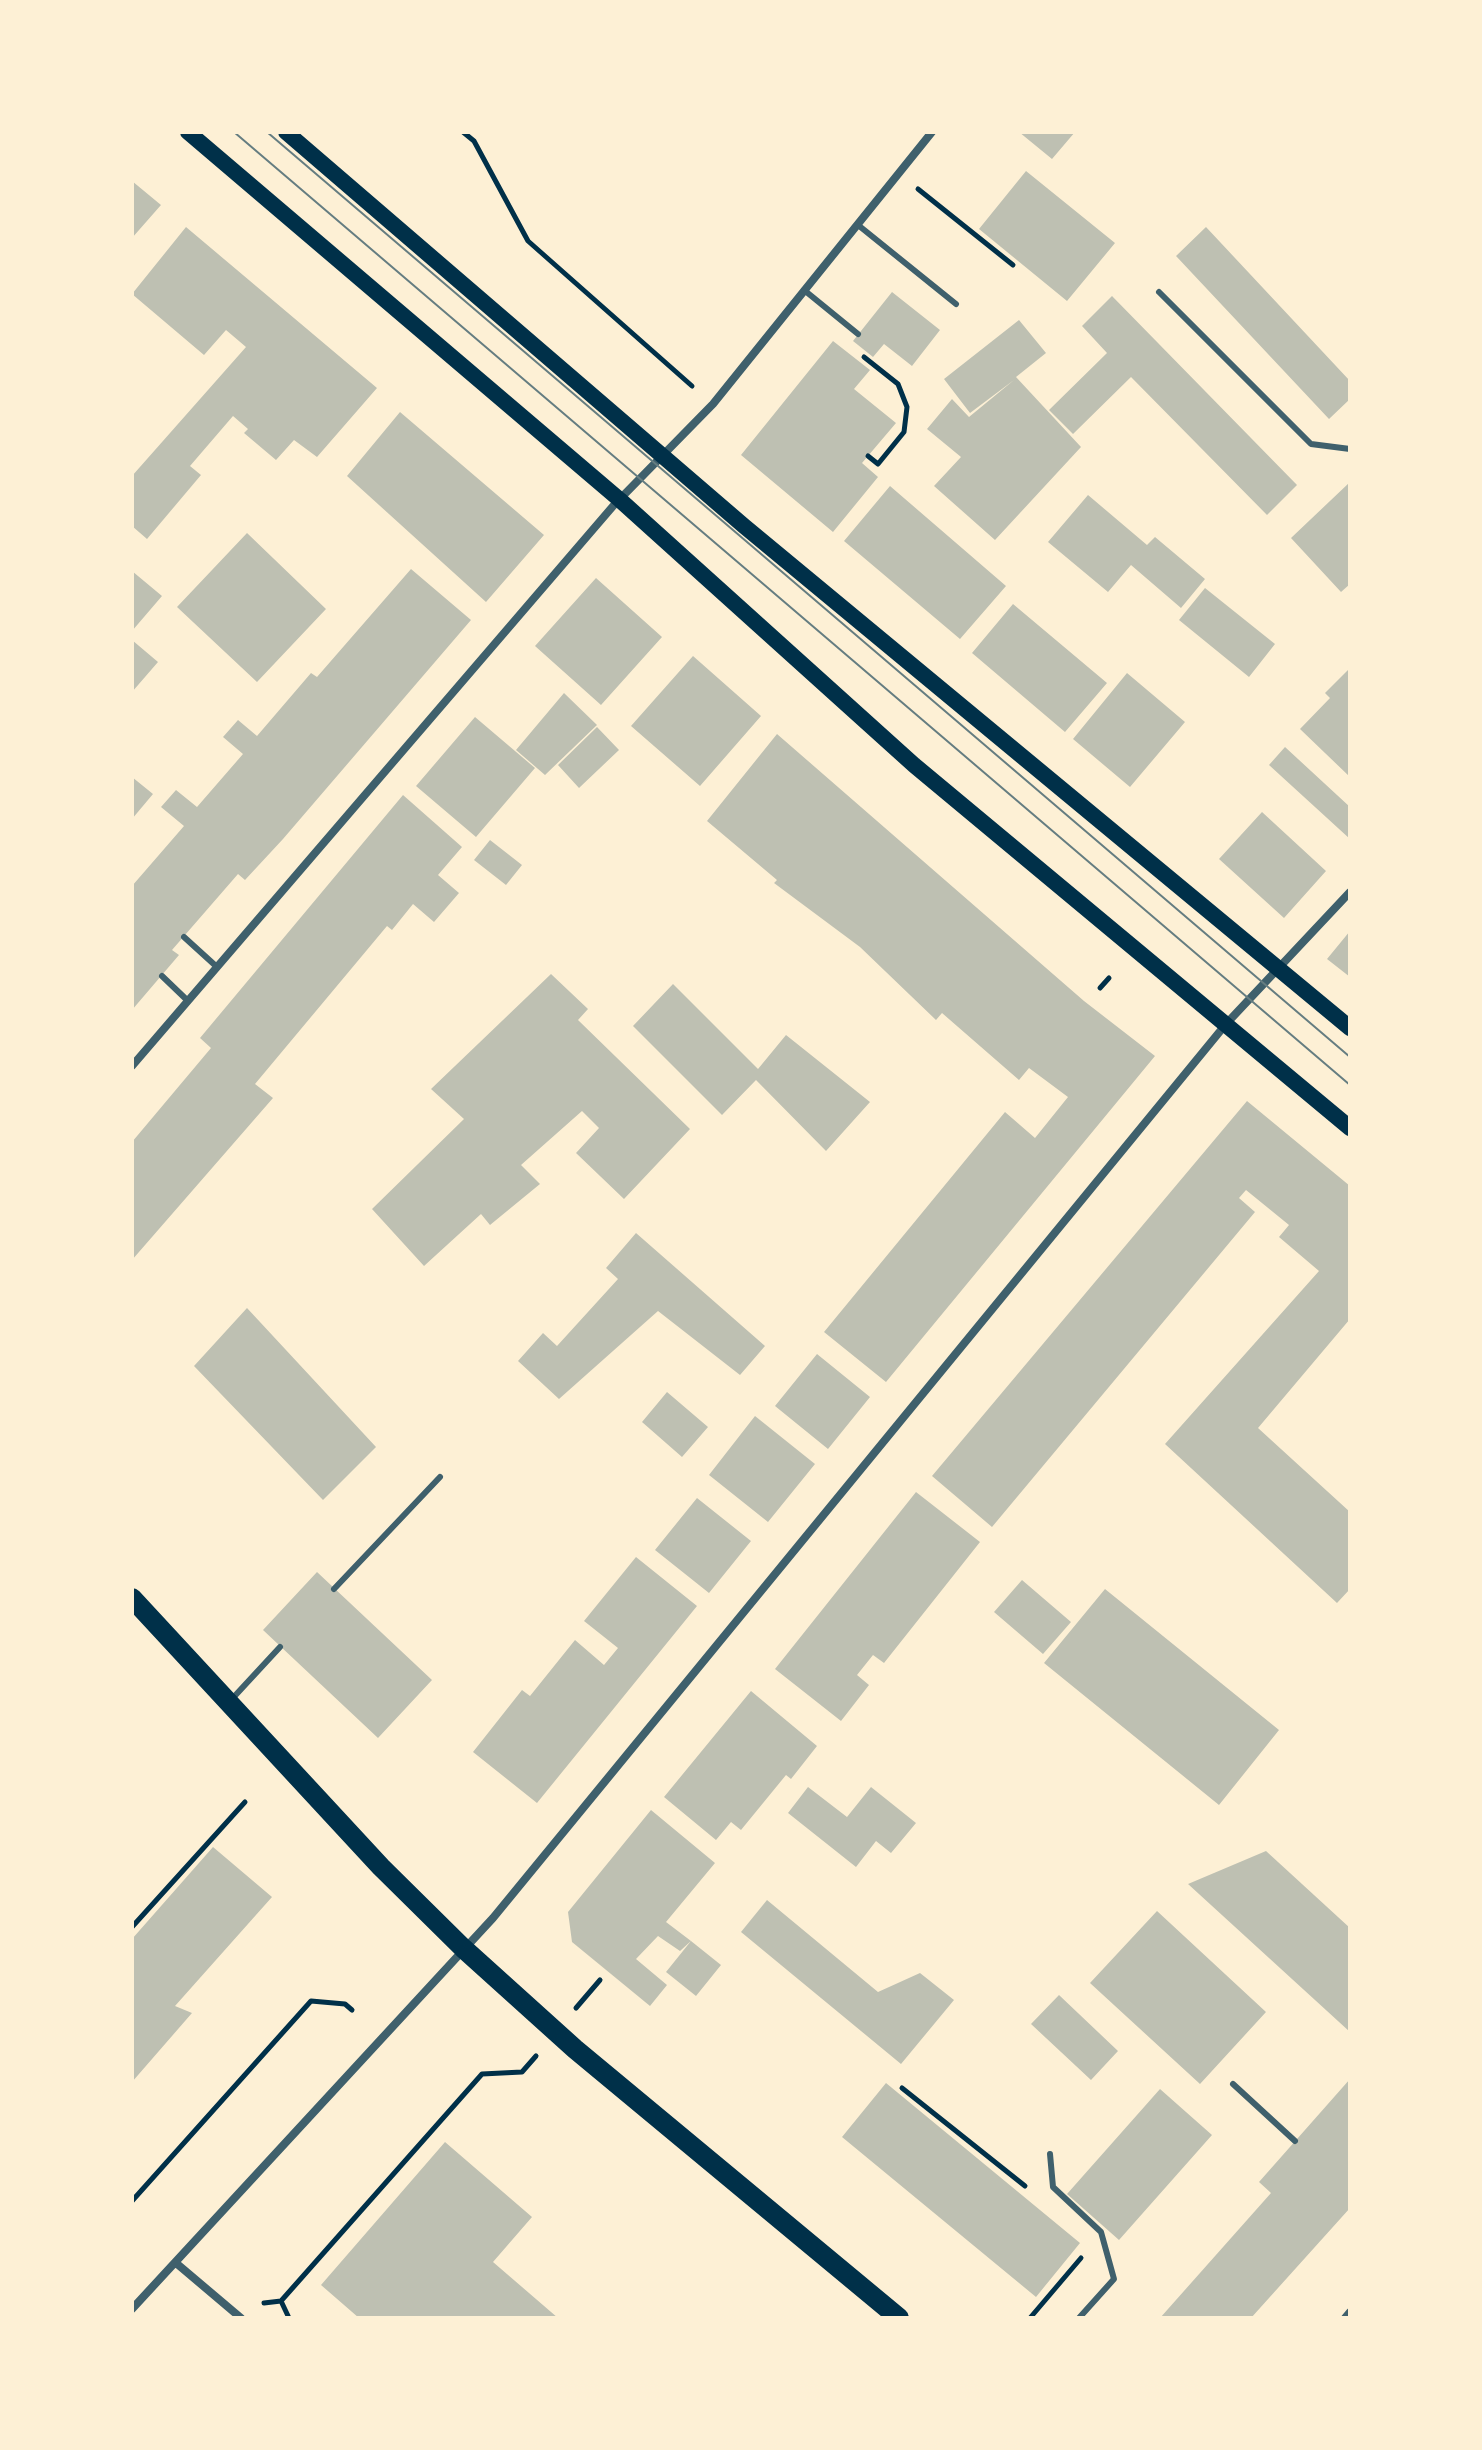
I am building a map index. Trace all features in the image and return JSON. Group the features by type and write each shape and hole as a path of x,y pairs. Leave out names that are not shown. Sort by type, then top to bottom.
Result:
{"main road":[{"path":"188,132 620,500 914,765 1350,1128"},
{"path":"286,132 664,457 1350,1028"},
{"path":"132,1598 381,1867 463,1948 575,2049 899,2318"}],"street":[{"path":"132,1066 620,500 713,404 932,132"},
{"path":"132,2309 548,1852 1226,1024 1350,892"},
{"path":"176,2263 241,2318"},
{"path":"1345,2318 1350,2312"}],"lane":[{"path":"858,225 956,304"},
{"path":"804,290 858,334"},
{"path":"1159,292 1311,444 1350,449"},
{"path":"184,937 217,967"},
{"path":"162,976 188,1001"},
{"path":"334,1589 440,1477"},
{"path":"229,1702 280,1647"},
{"path":"1233,2084 1295,2141"},
{"path":"1050,2154 1053,2187 1101,2232 1114,2279 1079,2318"}],"path":[{"path":"463,132 474,141"},
{"path":"473,132 474,141 528,241 713,404"},
{"path":"899,173 1013,265"},
{"path":"861,355 898,384 907,407 904,432 878,464 868,456"},
{"path":"1100,988 1109,978"},
{"path":"132,1927 245,1802"},
{"path":"594,1988 600,1980"},
{"path":"132,2201 311,2001 345,2004 352,2010"},
{"path":"289,2318 281,2301 482,2074 522,2072"},
{"path":"902,2088 1034,2194"},
{"path":"1030,2318 1085,2253"}],"building":[{"path":"1019,132 1075,132 1052,159"},
{"path":"1026,171 1115,243 1067,301 979,229"},
{"path":"132,181 161,205 132,238"},
{"path":"186,227 377,388 317,457 294,440 276,460 244,433 248,429 233,416 190,466 201,475 147,539 132,526 132,476 246,347 226,330 204,355 132,294"},
{"path":"1206,227 1350,381 1350,399 1329,419 1176,256"},
{"path":"892,292 940,330 912,366 884,344 873,357 853,341"},
{"path":"1112,296 1297,485 1267,515 1131,377 1073,434 1049,410 1107,353 1082,326"},
{"path":"1019,320 1046,353 1016,377 1081,447 995,540 934,486 961,457 927,429 952,399 969,417 1014,380 970,413 944,379"},
{"path":"833,341 870,370 854,389 896,423 862,463 878,477 833,532 741,455"},
{"path":"400,412 544,535 486,602 347,476"},
{"path":"1350,482 1350,584 1341,592 1291,538"},
{"path":"890,486 1006,586 960,639 844,541"},
{"path":"1088,495 1147,545 1155,537 1205,579 1181,608 1131,565 1108,592 1048,542"},
{"path":"247,533 326,609 257,682 177,607"},
{"path":"411,569 471,620 283,839 245,880 238,874 172,950 179,955 132,1010 132,886 184,826 161,807 176,790 197,807 243,754 223,737 238,720 257,736 311,673 317,677"},
{"path":"132,571 162,596 132,631"},
{"path":"596,578 662,637 601,705 535,646"},
{"path":"1205,588 1275,644 1249,677 1179,620"},
{"path":"1013,604 1107,683 1065,732 972,653"},
{"path":"132,640 158,662 132,692"},
{"path":"693,656 761,716 700,786 631,726"},
{"path":"1350,668 1350,777 1300,729 1330,698 1325,693"},
{"path":"1127,673 1185,722 1130,787 1073,739"},
{"path":"564,693 597,725 545,775 516,750"},
{"path":"475,717 535,768 476,837 416,786"},
{"path":"597,727 619,750 579,788 558,765"},
{"path":"777,734 1084,1001 1155,1056 886,1382 824,1332 1005,1112 1035,1138 1068,1097 1029,1068 1019,1080 942,1013 936,1020 860,947 774,883 777,880 707,821"},
{"path":"1285,747 1350,807 1350,839 1269,765"},
{"path":"132,777 153,794 132,819"},
{"path":"403,795 462,847 438,875 459,893 434,922 413,904 392,930 387,926 255,1084 273,1098 132,1260 132,1142 211,1048 200,1038"},
{"path":"1262,812 1326,871 1284,918 1219,859"},
{"path":"490,840 522,865 506,885 474,860"},
{"path":"1350,931 1350,977 1327,959"},
{"path":"551,974 588,1009 578,1020 690,1129 624,1199 576,1153 599,1128 582,1111 521,1165 540,1184 490,1225 481,1214 424,1266 372,1209 464,1119 431,1089"},
{"path":"673,984 758,1069 786,1035 870,1102 826,1151 756,1080 722,1115 633,1026"},
{"path":"1247,1101 1350,1186 1350,1319 1258,1428 1350,1512 1350,1589 1337,1603 1165,1444 1319,1271 1279,1237 1289,1225 1246,1190 1239,1198 1255,1212 992,1527 932,1476"},
{"path":"636,1233 765,1346 740,1375 658,1311 559,1399 518,1361 543,1333 557,1346 618,1279 606,1268"},
{"path":"247,1308 376,1447 323,1500 194,1366"},
{"path":"817,1354 870,1397 828,1449 775,1406"},
{"path":"667,1392 708,1427 682,1457 642,1422"},
{"path":"755,1416 815,1464 768,1522 709,1475"},
{"path":"916,1492 980,1542 884,1663 873,1655 857,1675 869,1685 841,1721 775,1669"},
{"path":"697,1498 751,1541 709,1593 655,1550"},
{"path":"636,1557 697,1606 537,1803 473,1752 522,1690 530,1696 575,1640 604,1665 618,1648 584,1621"},
{"path":"317,1572 432,1680 378,1738 263,1630"},
{"path":"1022,1580 1071,1622 1043,1654 994,1612"},
{"path":"1105,1589 1279,1730 1219,1805 1044,1663"},
{"path":"751,1691 817,1746 791,1779 786,1775 741,1830 731,1822 716,1840 664,1797"},
{"path":"808,1787 847,1817 871,1787 916,1823 891,1853 876,1841 856,1867 788,1813"},
{"path":"651,1810 715,1863 666,1922 691,1941 680,1951 658,1936 636,1959 667,1985 650,2006 572,1942 568,1912"},
{"path":"213,1847 272,1897 175,2006 192,2013 132,2082 132,1939"},
{"path":"1266,1851 1350,1928 1350,2032 1188,1884"},
{"path":"767,1900 878,1992 920,1973 954,2000 901,2064 741,1932"},
{"path":"1157,1911 1266,2012 1200,2084 1090,1983"},
{"path":"691,1941 721,1965 696,1996 666,1972"},
{"path":"1059,1995 1118,2051 1091,2080 1031,2024"},
{"path":"1350,2079 1350,2208 1251,2318 1160,2318 1271,2193 1259,2182"},
{"path":"886,2083 1080,2243 1036,2297 842,2137"},
{"path":"1160,2089 1212,2135 1119,2240 1067,2194"},
{"path":"445,2142 532,2217 493,2262 558,2318 359,2318 321,2285"}],"tram line":[{"path":"234,132 1350,1085"},
{"path":"267,132 1350,1057"}]}
